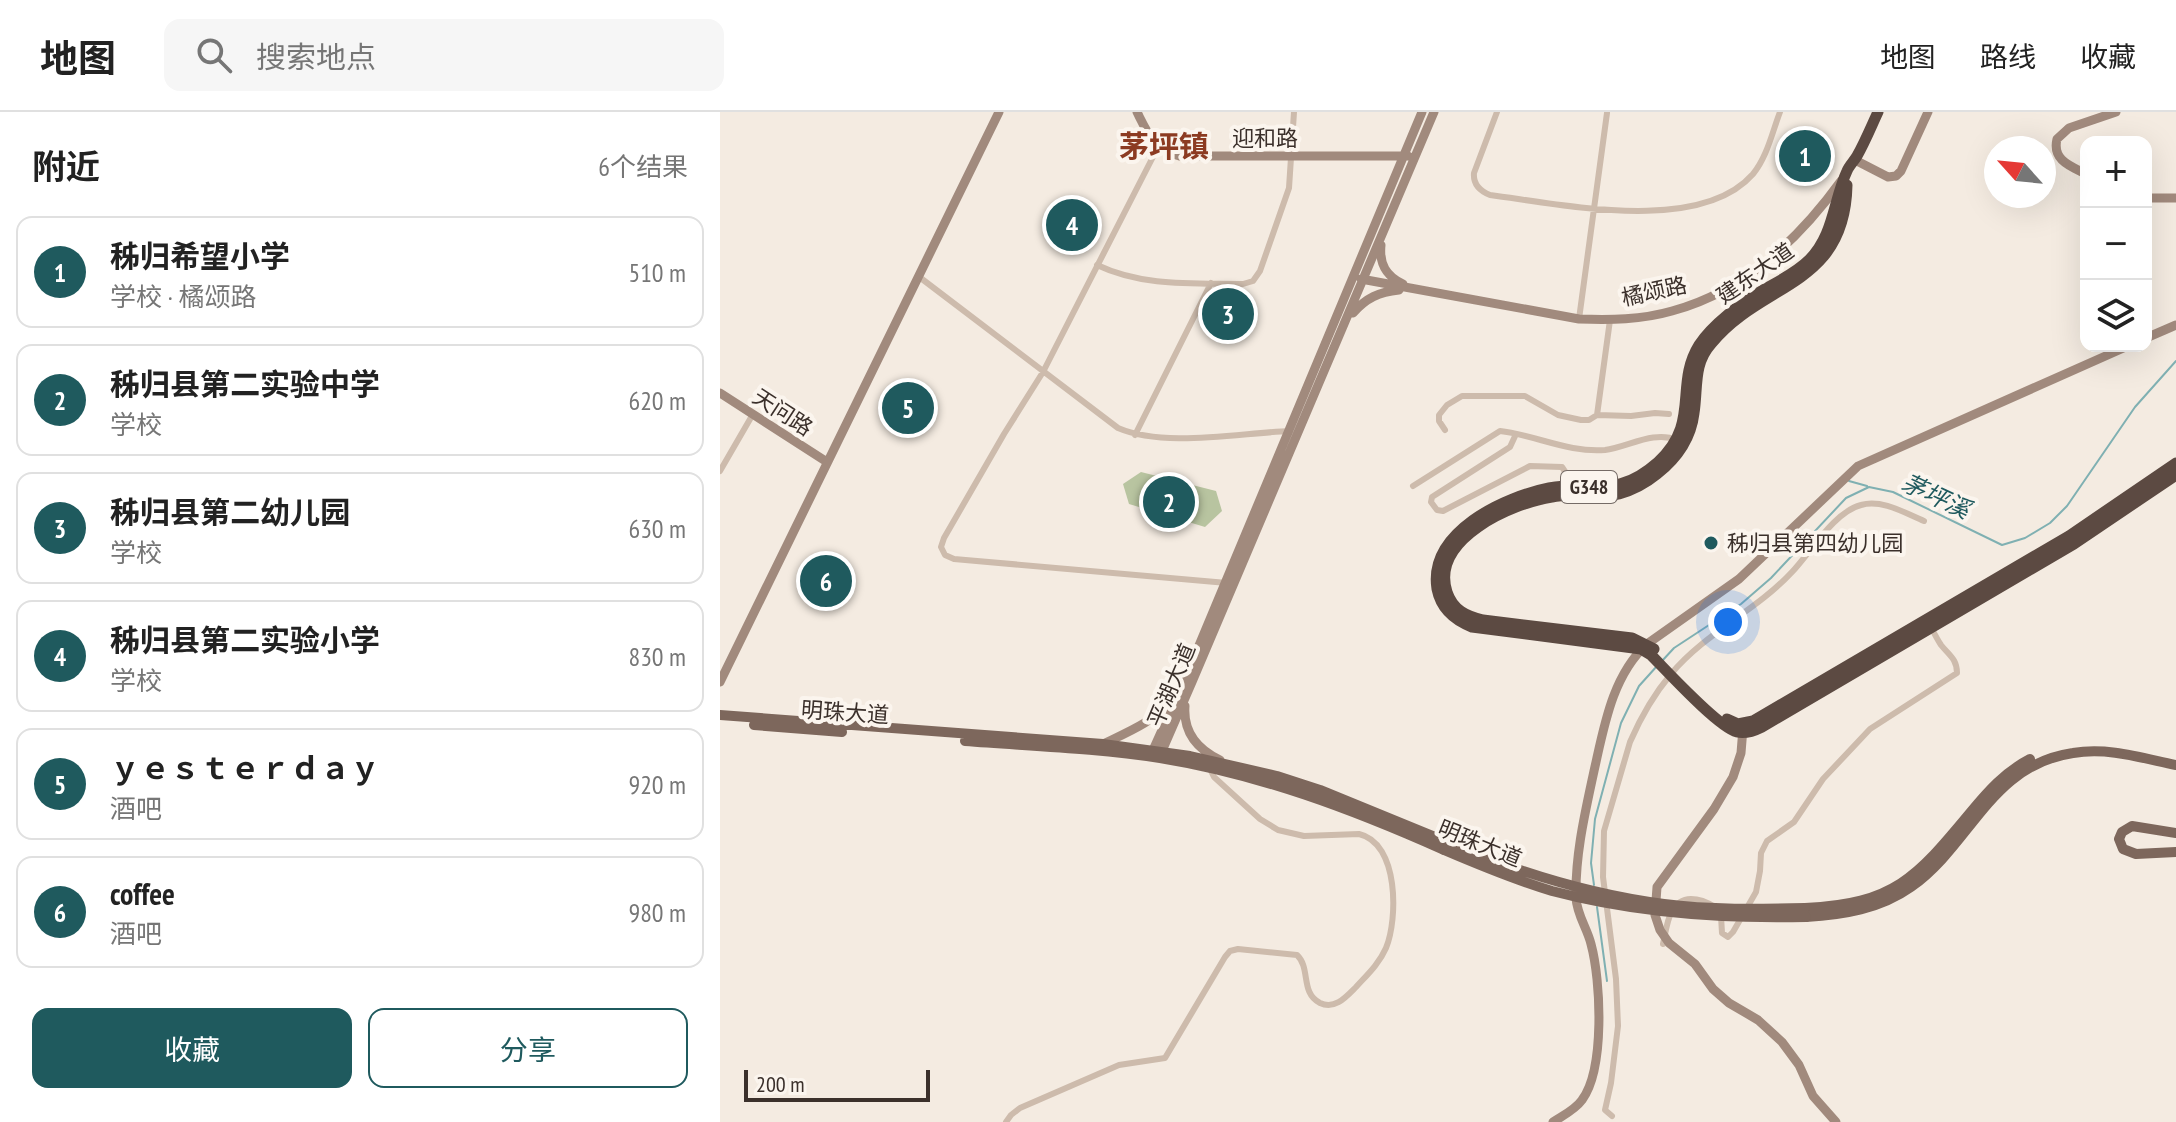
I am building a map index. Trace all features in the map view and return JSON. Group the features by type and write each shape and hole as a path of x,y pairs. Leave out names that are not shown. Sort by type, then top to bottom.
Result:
{"highway":[{"name":"橘颂路","path":"1847,171 1878,112"},
{"name":"建东大道","path":"1680,441 1689,370 1701,343 1747,301 1802,266 1819,248 1831,225 1847,171"},
{"name":"建东大道","path":"1649,650 1632,638 1483,620 1466,615 1453,605 1446,589 1445,572 1451,556 1465,536 1479,525 1524,505 1566,491 1608,496 1636,488 1667,466 1694,415 1697,372 1708,347 1751,309 1808,273 1826,253 1847,200 1847,171"},
{"path":"1929,624 2069,536 2176,463"},
{"path":"1649,650 1721,715 1743,728 2074,544 2176,475"}],"main road":[{"path":"720,682 724,661 827,462 999,112"},
{"path":"1137,112 1158,147"},
{"name":"平湖大道","path":"1293,432 1345,322 1358,278 1385,227 1422,112"},
{"name":"平湖大道","path":"1157,753 1410,156 1434,112"},
{"path":"1855,160 1888,177 1896,176 1928,112"},
{"path":"2080,171 2057,155 2057,139 2069,128 2116,112"},
{"name":"迎和路","path":"1158,147 1172,154 1191,156 1410,156"},
{"name":"橘颂路","path":"1358,278 1579,319 1610,320 1670,312 1700,302 1754,271 1816,212 1847,171"},
{"path":"2152,198 2176,198"},
{"path":"1816,212 1828,214 1831,225"},
{"path":"1385,227 1380,250 1385,270 1398,282 1417,290"},
{"path":"1345,322 1374,296 1395,290 1417,290"},
{"path":"2152,335 2176,325"},
{"path":"1553,1122 1583,1099 1594,1065 1599,1006 1592,947 1577,905 1579,846 1608,712 1625,673 1649,650 1739,579 1858,466 2114,352"},
{"name":"天问路","path":"720,393 827,462"},
{"path":"1103,744 1141,726 1170,703 1189,681"},
{"path":"1189,681 1184,708 1189,734 1208,754 1234,765"},
{"name":"明珠大道","path":"720,715 1103,744 1234,765 1320,790 1530,884 1620,906 1709,916 1860,910 1882,903 1902,893 1937,864 2004,785 2037,763 2064,754 2092,751 2176,765"},
{"name":"明珠大道","path":"720,722 1157,753 1306,794 1445,846"},
{"path":"1743,728 1738,765 1728,788 1657,887 1655,915 1664,941 1695,964 1713,989 1729,1003 1758,1020 1782,1042 1799,1065 1813,1096 1836,1122"},
{"name":"明珠大道","path":"1806,913 1860,902 1886,892 1911,877 1940,849 1999,780 2033,757 2073,746 2093,745 2176,758"},
{"path":"2176,833 2132,826 2122,832 2119,839 2123,849 2133,854 2176,852"}],"street":[{"path":"1097,265 1117,274 1158,282 1248,283 1257,276 1287,195 1294,112"},
{"path":"1497,112 1474,173 1479,189 1490,195 1594,209 1639,211 1685,207 1708,201 1751,177 1759,166 1780,112"},
{"path":"1579,319 1606,112"},
{"path":"1158,147 1043,372 1004,434 941,547 945,555 954,559 1230,584"},
{"path":"918,276 1110,424 1135,435 1169,438 1293,432"},
{"path":"1135,435 1211,283"},
{"path":"1597,415 1610,320"},
{"path":"1445,430 1439,415 1447,405 1462,396 1518,395 1566,417 1589,420 1597,415 1669,414"},
{"path":"720,471 753,414"},
{"path":"1413,486 1500,431 1594,450 1616,448 1665,435 1680,441"},
{"path":"1516,434 1510,447 1432,497 1431,502 1437,510 1443,511 1530,466 1562,467 1565,470 1566,491"},
{"path":"1612,1116 1605,1110 1605,1105 1618,1026 1616,979 1603,877 1604,831 1633,735 1671,670 1780,584 1851,509 1864,504 1879,504 1924,521"},
{"path":"1664,941 1674,907 1692,899 1714,906 1722,918 1723,935 1728,937 1732,934 1756,892 1761,853 1767,841 1794,822 1823,779 1870,729 1957,673 1953,657 1939,642 1929,624"},
{"path":"1006,1122 1020,1108 1119,1065 1165,1058 1230,951 1238,949 1297,955 1302,961 1310,995 1317,1002 1328,1005 1343,1000 1382,956 1391,930 1394,897 1389,871 1376,842 1359,834 1304,836 1278,830 1260,819 1214,777 1209,767"}],"green space":[{"path":"1141,472 1216,491 1222,511 1205,527 1129,504 1123,484"}],"waterway":[{"name":"茅坪溪","path":"1662,661 1674,648 1741,604 1771,578 1846,498 1869,487 1893,492 2002,545 2025,538 2050,523 2067,506 2135,407 2176,361"},
{"path":"1849,481 1867,486"},
{"name":"茅坪溪","path":"1594,885 1591,863 1595,819 1621,723 1639,686 1657,666"},
{"name":"茅坪溪","path":"1597,907 1607,981"}],"place":[{"name":"秭归希望小学","path":"1805,156"},
{"name":"秭归县第二实验小学","path":"1072,225"},
{"name":"秭归县第二幼儿园","path":"1228,314"},
{"name":"ｙｅｓｔｅｒｄａｙ","path":"908,408"},
{"name":"秭归县第二实验中学","path":"1169,502"},
{"name":"秭归县第四幼儿园","path":"1711,543"},
{"name":"coffee","path":"826,581"}],"district":[{"name":"茅坪镇","path":"1164,145"}]}
